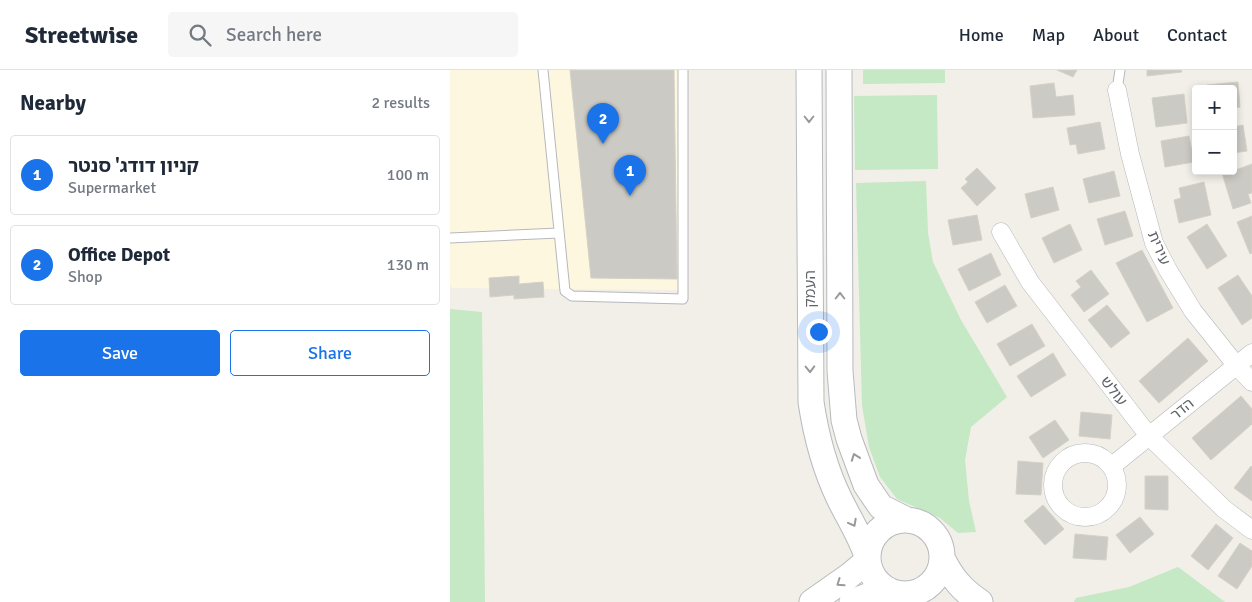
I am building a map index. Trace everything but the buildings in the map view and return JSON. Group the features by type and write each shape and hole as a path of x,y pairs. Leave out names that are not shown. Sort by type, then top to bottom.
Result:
{"main road":[{"name":"העמק","path":"809,70 811,402 816,433 828,471 839,498 861,539 867,559"},
{"name":"העמק","path":"839,70 840,370 844,420 856,460 873,496 881,507 905,519"},
{"path":"852,602 878,592 902,596 903,594 916,593 926,588 935,579 941,568 942,558 939,542 929,528 918,521 905,519 892,521 880,528 873,536 868,548 867,559 871,574 879,584 902,596"},
{"path":"942,558 956,583 980,602"},
{"path":"812,602 849,576 867,559"}],"street":[{"name":"עירית","path":"1117,90 1130,154 1154,243 1193,311 1236,366 1252,382"},
{"name":"עולש","path":"1001,232 1030,282 1149,436 1224,508 1252,530"},
{"name":"הדר","path":"1112,466 1252,353"}],"lane":[{"path":"543,70 565,291 572,296 683,299 683,70"},
{"path":"1117,90 1120,70"},
{"path":"450,238 560,233"}],"shaded area":[{"path":"450,70 678,70 678,290 452,288 450,285"}],"green space":[{"path":"863,70 945,70 945,83 863,84"},
{"path":"937,95 938,169 855,170 854,96"},
{"path":"926,181 928,233 933,262 961,320 1007,397 971,427 965,460 969,501 976,532 958,533 940,518 897,499 880,477 869,447 862,405 856,183"},
{"path":"450,309 482,312 485,602 450,602"},
{"path":"1178,567 1225,602 1074,602 1076,598 1129,587"}],"place":[{"name":"Office Depot","path":"603,144"},
{"name":"קניון דודג' סנטר","path":"630,196"}]}
